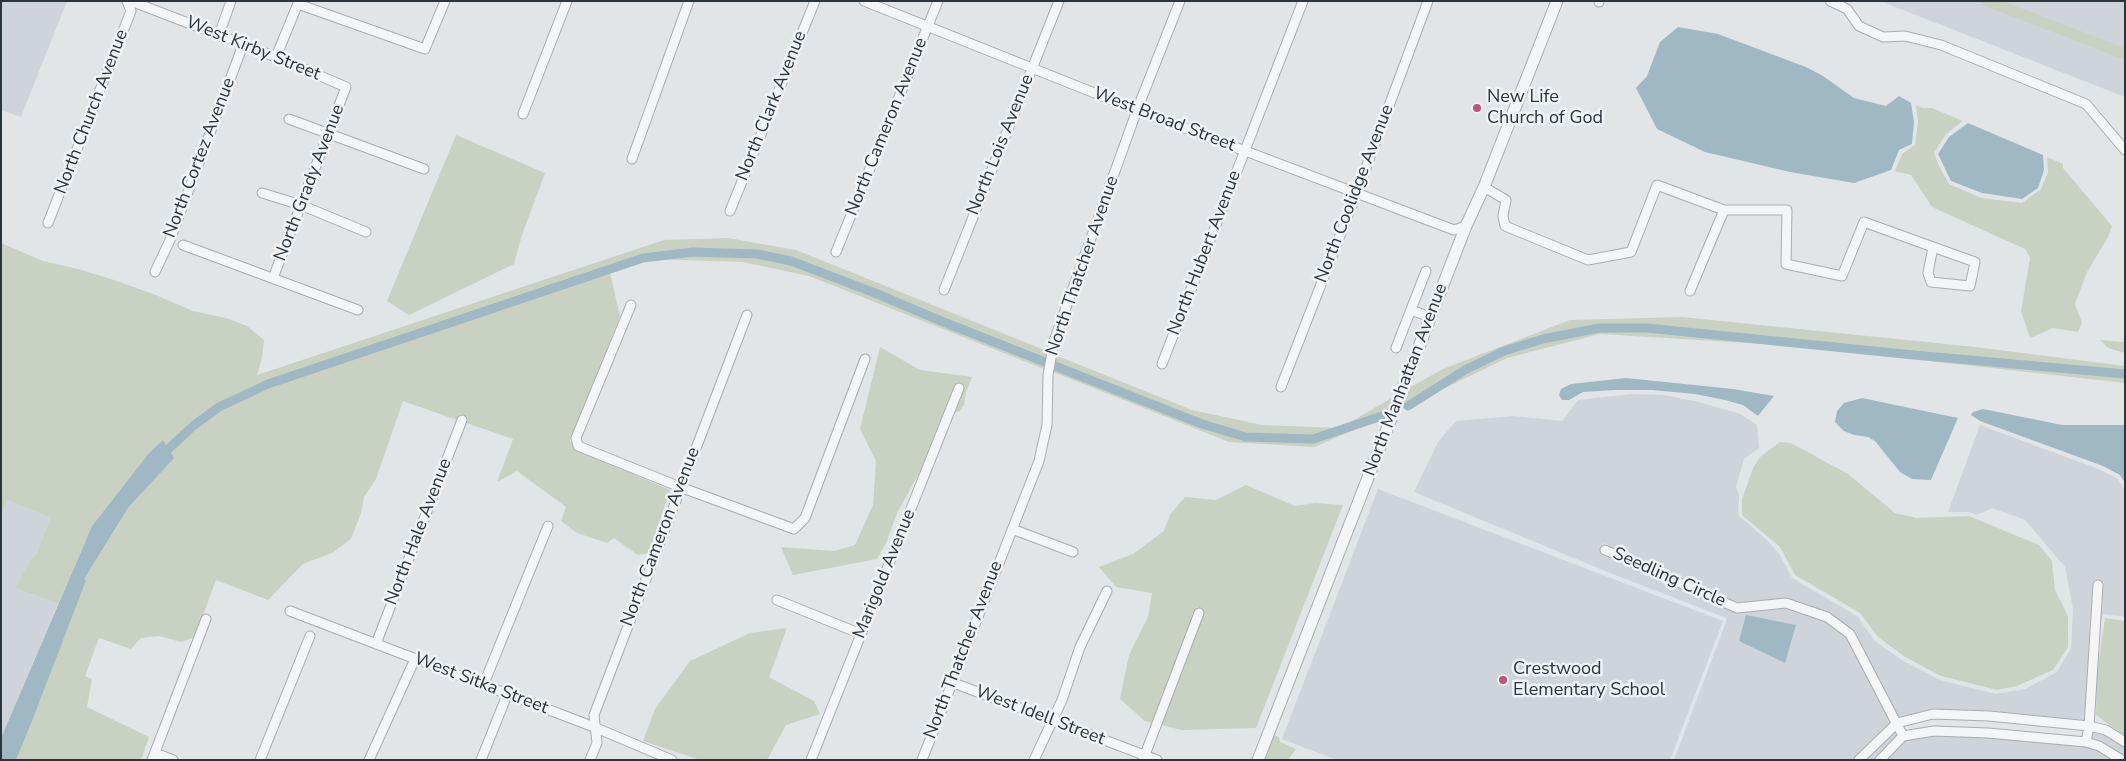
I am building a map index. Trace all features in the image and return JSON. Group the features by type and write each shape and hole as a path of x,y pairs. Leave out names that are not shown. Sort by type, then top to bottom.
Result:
{"street":[{"name":"North Church Avenue","path":"48,223 131,11 127,1"},
{"name":"West Kirby Street","path":"131,1 276,57 346,87"},
{"path":"219,35 231,1"},
{"path":"276,57 298,3 425,49 445,1"},
{"path":"523,114 567,1"},
{"path":"632,159 689,1"},
{"name":"North Clark Avenue","path":"730,211 815,1"},
{"name":"West Broad Street","path":"864,1 1137,110 1454,230 1466,226"},
{"name":"North Cameron Avenue","path":"836,252 938,1"},
{"name":"North Lois Avenue","path":"944,290 1059,1"},
{"name":"North Thatcher Avenue","path":"922,760 1038,461 1047,424 1050,359 1060,321 1137,110 1180,1"},
{"name":"North Hubert Avenue","path":"1162,364 1304,1"},
{"name":"North Coolidge Avenue","path":"1281,387 1357,192 1428,1"},
{"name":"North Manhattan Avenue","path":"1258,760 1430,317 1466,226 1484,187 1557,1"},
{"path":"1830,1 1847,9 1860,26 1883,38 1905,36 1941,45 2086,104 2125,150"},
{"name":"North Cortez Avenue","path":"155,272 170,240 243,44"},
{"name":"North Grady Avenue","path":"274,278 346,87"},
{"path":"289,119 424,169"},
{"path":"1484,187 1506,200 1503,216 1505,226 1588,260 1632,252 1657,185 1724,210 1787,210 1786,264 1842,276 1864,222 1975,262 1970,286 1932,282 1928,273 1933,247"},
{"path":"262,193 301,205 366,232"},
{"path":"1690,291 1724,210"},
{"path":"183,246 358,310"},
{"path":"1396,348 1426,271"},
{"path":"631,304 576,438 578,446 781,526 794,529 805,518 866,359"},
{"path":"1411,310 1430,317"},
{"name":"North Cameron Avenue","path":"590,760 597,743 594,715 746,315"},
{"name":"Marigold Avenue","path":"811,760 959,388"},
{"name":"North Hale Avenue","path":"376,644 462,420"},
{"path":"483,686 548,526"},
{"path":"1012,529 1073,552"},
{"name":"Seedling Circle","path":"1605,550 1737,608 1786,603 1827,617 1850,634 1902,736"},
{"path":"2086,742 2089,726 2098,585"},
{"path":"1034,760 1064,693 1080,647 1107,591"},
{"path":"777,600 861,634"},
{"name":"West Sitka Street","path":"290,611 594,727 672,760"},
{"path":"1144,757 1199,613"},
{"path":"173,760 153,756 206,619"},
{"path":"260,760 310,636"},
{"path":"369,760 415,659"},
{"name":"West Idell Street","path":"951,682 1144,757 1157,760"},
{"path":"482,760 507,695"},
{"path":"1859,760 1897,723 1933,714 1989,716 2089,726 2106,730 2125,742"},
{"path":"1880,760 1902,736 1934,731 1986,732 2086,742 2100,746 2122,760"}],"shaded area":[{"path":"1,1 67,1 21,117 1,110"},
{"path":"1880,1 2125,1 2125,97"},
{"path":"1978,1 2002,1 2125,48 2125,60 1985,6"},
{"path":"1916,105 1922,108 1932,108 1963,121 1946,134 1934,153 1949,184 1981,198 2022,203 2041,189 2048,172 2047,157 2063,164 2063,168 2112,226 2108,237 2087,272 2075,304 2082,323 2078,332 2053,328 2030,338 2021,311 2030,258 2025,249 1932,207 1911,175 1895,171 1902,154 1915,145 1918,122"},
{"path":"456,135 545,173 522,235 514,264 409,315 387,301"},
{"path":"728,238 796,250 1047,351 1044,369 809,276 743,262 649,259 610,273 620,316 570,441 577,450 670,490 649,553 638,555 614,538 607,543 577,533 561,521 566,507 517,471 497,482 513,439 466,423 468,417 460,414 457,420 403,401 376,479 364,497 361,513 351,539 332,553 303,564 268,600 216,580 195,637 181,642 159,636 141,638 131,649 99,638 85,676 92,679 87,707 149,737 141,760 11,760 75,594 128,508 173,458 163,441 149,453 92,526 58,604 15,588 30,560 37,553 50,518 7,500 3,510 1,509 1,243 43,261 111,279 193,311 226,318 247,326 264,340 262,358 257,375 664,240"},
{"path":"1682,317 1975,347 2125,366 2125,383 1796,346 1600,334 1507,358 1398,411 1407,389 1443,369 1570,320"},
{"path":"2100,340 2125,342 2125,353 2108,348"},
{"path":"880,347 920,370 972,377 966,392 964,405 960,411 954,413 965,386 957,382 922,468 897,513 887,541 877,559 793,575 781,547 834,551 855,545 873,505 876,461 860,429"},
{"path":"1055,355 1192,410 1262,425 1340,428 1395,396 1387,416 1314,447 1229,442 1053,372"},
{"path":"1632,394 1664,395 1699,402 1740,414 1757,425 1759,448 1744,459 1736,487 1739,495 1738,515 1768,541 1780,555 1792,578 1857,616 1875,641 1903,661 1940,680 1996,694 2025,689 2057,672 2071,648 2073,609 2065,567 2025,520 1992,508 1977,515 1969,512 1948,512 1980,425 2101,470 2118,479 2125,491 2125,617 2103,614 2099,629 2102,580 2094,580 2085,720 1990,711 1933,709 1899,717 1854,632 1830,613 1786,598 1738,603 1603,543 1599,552 1735,613 1785,608 1825,621 1847,638 1891,722 1858,754 1855,760 1674,760 1726,618 1610,573 1414,492 1438,442 1456,421 1514,416 1562,421 1578,400"},
{"path":"1780,442 1791,443 1848,474 1895,513 1916,518 1969,516 2039,545 2052,561 2055,590 2068,616 2068,647 2053,670 2017,686 1997,690 1941,676 1905,657 1878,637 1860,613 1795,575 1780,547 1742,515 1742,499 1753,468 1760,457"},
{"path":"1246,485 1295,506 1315,503 1343,505 1256,728 1182,730 1161,725 1204,610 1197,607 1152,723 1145,721 1120,699 1129,655 1148,617 1152,593 1116,587 1099,567 1133,554 1164,531 1170,515 1185,497 1216,500"},
{"name":"Crestwood Elementary School","path":"1378,489 1723,621 1670,760 1337,760 1282,739"},
{"path":"7,500 50,518 37,553 30,560 15,588 58,604 1,738 1,509 3,509"},
{"path":"2105,618 2125,621 2125,736 2096,715 2097,675"},
{"path":"787,628 769,677 814,701 820,714 786,725 767,760 700,760 643,741 655,709 690,661 750,633"},
{"path":"1895,731 1897,735 1873,760 1868,760 1875,749"},
{"path":"2093,732 2104,735 2125,748 2125,756 2102,741 2092,738"},
{"path":"1273,735 1279,737 1280,742 1296,749 1288,760 1263,760"},
{"path":"1934,736 1988,737 2085,747 2097,750 2112,760 1886,760 1904,740"}],"water":[{"path":"1678,27 1718,34 1806,67 1823,76 1854,98 1886,106 1899,96 1911,103 1914,122 1912,144 1899,150 1891,170 1854,183 1790,172 1705,152 1657,129 1636,88 1647,76 1660,42"},
{"path":"1968,123 2043,155 2044,170 2038,188 2022,199 1982,193 1951,181 1938,154 1949,137"},
{"path":"1626,378 1733,389 1774,396 1758,416 1743,405 1695,394 1652,390 1615,390 1583,392 1569,400 1562,400 1559,395 1561,389 1571,384"},
{"path":"1862,398 1958,418 1931,480 1912,479 1900,472 1875,441 1868,437 1844,431 1835,422 1837,411 1844,403"},
{"path":"1983,409 2062,425 2125,425 2125,483 2120,475 2103,466 1980,421 1971,415 1973,412"},
{"path":"163,440 174,458 128,508 75,594 11,760 1,760 1,738 92,526 149,453"},
{"path":"1746,615 1796,625 1785,663 1739,641"}],"waterway":[{"path":"160,457 193,426 219,407 268,384 643,258 693,252 757,254 791,261 1202,424 1246,437 1313,439 1385,415"},
{"path":"1408,406 1465,370 1504,351 1543,339 1599,328 1647,328 2125,374"},
{"path":"11,760 81,581"}],"place":[{"name":"New Life Church of God","path":"1477,108"},
{"name":"Crestwood Elementary School","path":"1503,680"}]}
